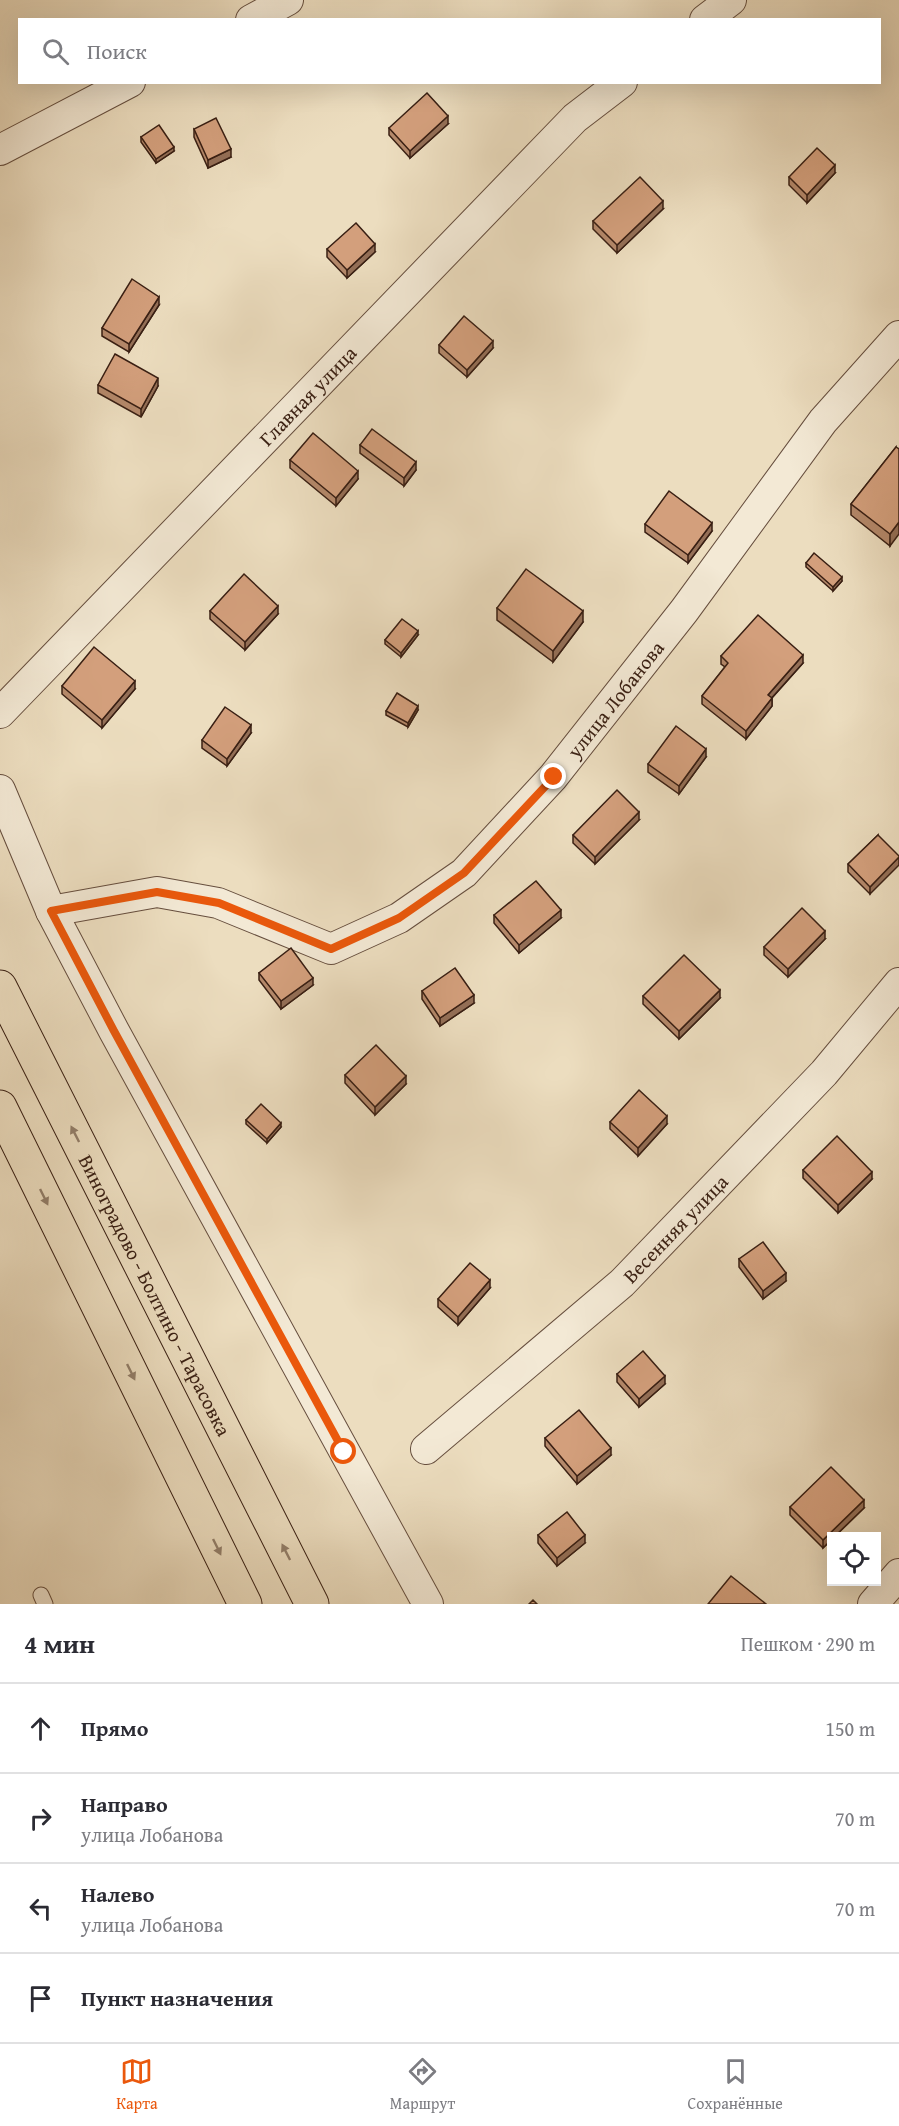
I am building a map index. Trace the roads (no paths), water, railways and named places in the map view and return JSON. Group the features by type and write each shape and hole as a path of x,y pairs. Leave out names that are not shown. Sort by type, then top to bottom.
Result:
{"main road":[{"name":"Виноградово - Болтино - Тарасовка","path":"0,987 312,1604"},
{"path":"0,1107 245,1604"}],"street":[{"path":"708,18 731,0"},
{"path":"0,150 126,84"},
{"name":"Главная улица","path":"0,713 575,118 619,84"},
{"name":"улица Лобанова","path":"51,911 157,892 219,903 331,949 399,918 464,873 554,777 684,611 823,421 899,336"},
{"path":"0,790 51,911 114,1031 428,1604"},
{"name":"Весенняя улица","path":"426,1449 622,1283 824,1073 899,983"},
{"path":"873,1604 899,1574"}]}
